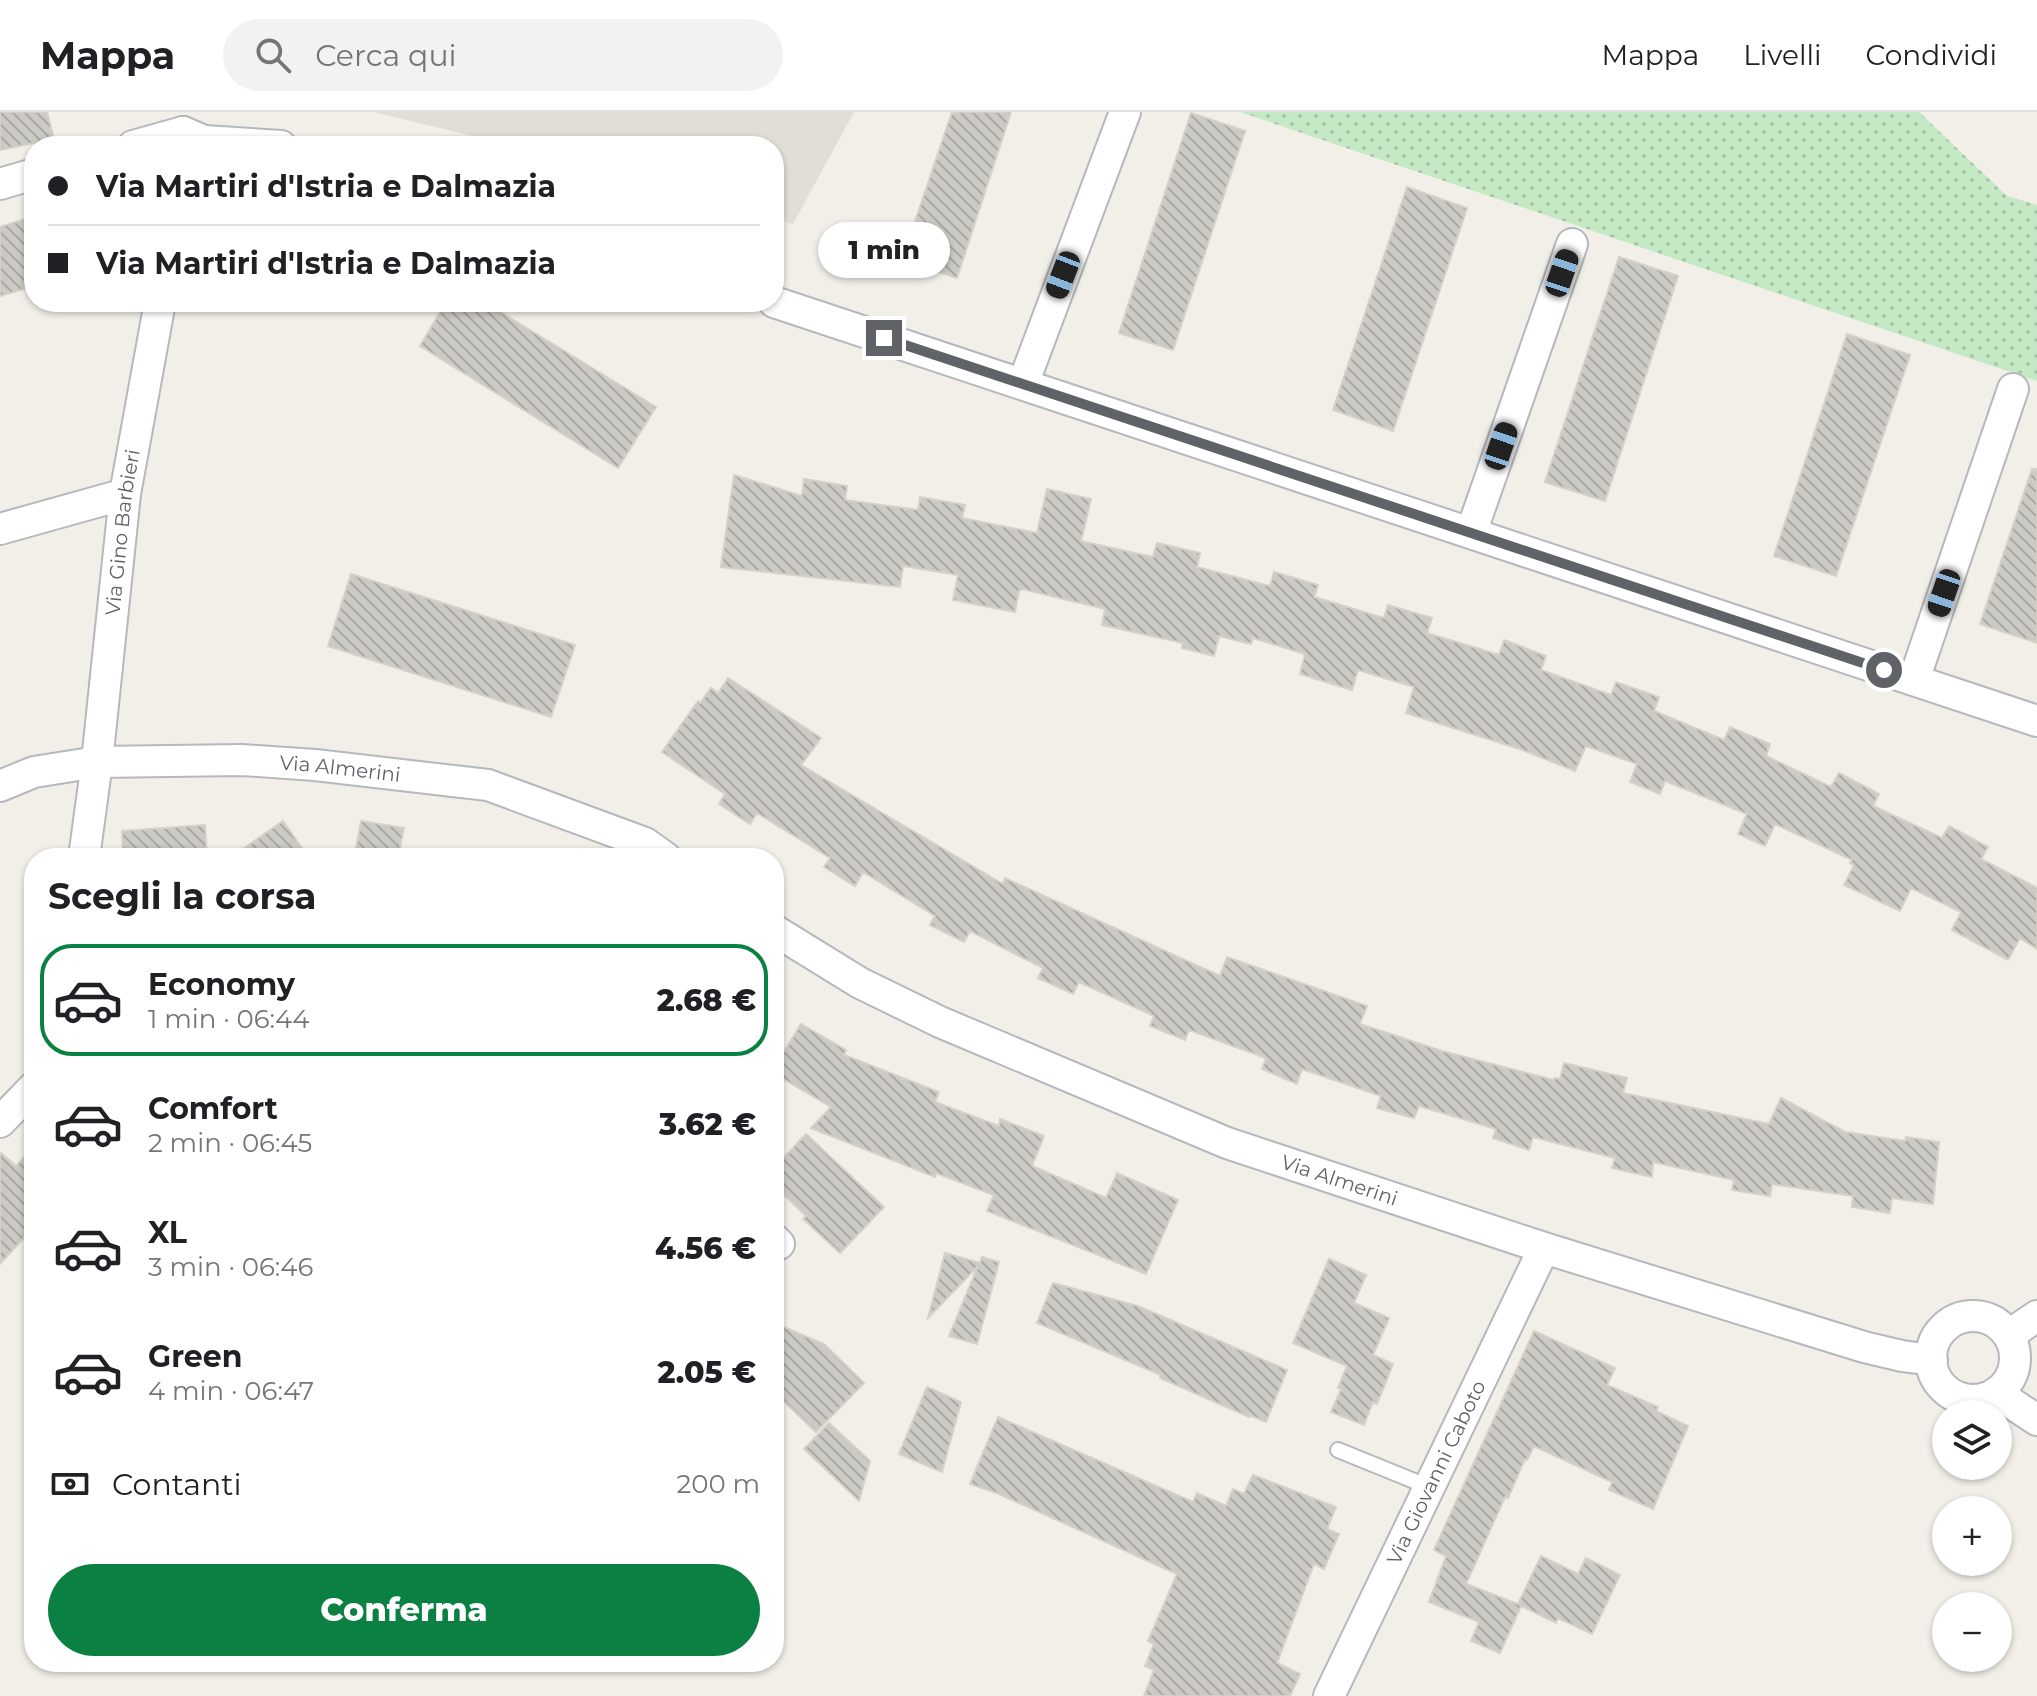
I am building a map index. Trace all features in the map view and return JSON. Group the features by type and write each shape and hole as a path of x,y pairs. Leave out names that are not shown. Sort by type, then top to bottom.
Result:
{"street":[{"path":"1023,384 1125,112"},
{"path":"0,184 24,177"},
{"path":"1471,533 1572,244"},
{"path":"784,305 2037,721"},
{"name":"Via Gino Barbieri","path":"85,848 125,494 158,312"},
{"path":"1914,680 2013,389"},
{"path":"0,529 125,494"},
{"name":"Via Almerini","path":"0,786 34,772 97,762 242,760 315,765 488,785 652,848"},
{"name":"Via Almerini","path":"784,936 860,983 940,1022 1227,1143 1544,1248 1864,1347 1932,1360"},
{"path":"0,1122 24,1097"},
{"name":"Via Giovanni Caboto","path":"1329,1696 1544,1248"},
{"path":"1971,1316 1986,1318 1999,1324 2009,1335 2015,1360 2013,1373 1996,1393 1985,1398 1960,1398 1940,1383 1932,1360 1933,1347 1947,1325 1971,1316"},
{"path":"2009,1335 2037,1316"},
{"path":"1996,1393 2037,1420"}],"lane":[{"path":"1338,1450 1429,1487"}],"shaded area":[{"path":"373,112 854,112 793,224 784,222 784,136 473,136"}],"green space":[{"path":"1240,112 1919,112 2007,196 2037,205 2037,381"}],"building":[{"path":"0,112 47,112 53,136 24,136 24,145 0,150"},
{"path":"952,112 1011,112 957,278 902,260"},
{"path":"1191,113 1245,131 1173,350 1119,333"},
{"path":"1407,187 1467,208 1393,431 1333,410"},
{"path":"24,219 24,289 0,296 0,227"},
{"path":"1619,257 1678,276 1605,501 1545,482"},
{"path":"440,312 500,312 656,407 618,468 420,346"},
{"path":"1847,334 1910,355 1836,576 1774,556"},
{"path":"2032,469 2037,469 2037,643 1980,624"},
{"path":"734,475 802,496 804,479 847,486 845,500 918,510 920,497 965,505 962,518 1037,533 1047,489 1091,499 1081,541 1153,557 1157,543 1200,553 1197,567 1270,586 1274,572 1318,585 1314,597 1384,618 1388,605 1432,618 1427,633 1499,655 1504,640 1546,656 1541,670 1611,695 1616,682 1659,697 1654,711 1724,740 1730,727 1770,744 1766,756 1831,787 1839,773 1879,794 1873,806 1942,838 1949,826 1988,847 1981,859 2037,888 2037,949 2020,938 2008,960 1952,930 1961,912 1911,888 1900,911 1844,885 1854,865 1850,863 1852,860 1775,824 1765,846 1738,834 1747,814 1665,781 1660,794 1630,782 1637,764 1586,746 1575,771 1520,749 1406,713 1414,687 1358,670 1352,690 1300,674 1305,654 1253,638 1251,644 1219,636 1214,656 1182,648 1183,643 1102,625 1105,609 1022,589 1015,612 953,600 958,575 903,566 900,587 721,567"},
{"path":"351,574 575,645 551,717 328,646"},
{"path":"728,678 821,738 801,765 1003,884 1005,878 1220,976 1227,957 1367,1006 1360,1024 1442,1051 1554,1080 1560,1079 1564,1063 1627,1078 1623,1093 1769,1124 1781,1098 1845,1132 1905,1141 1906,1137 1939,1142 1933,1204 1892,1198 1890,1213 1852,1207 1853,1196 1772,1184 1770,1196 1732,1190 1734,1180 1653,1162 1652,1177 1612,1168 1615,1158 1533,1137 1529,1150 1493,1138 1496,1129 1419,1106 1414,1118 1377,1108 1381,1096 1302,1069 1297,1084 1262,1069 1266,1058 1189,1030 1185,1040 1150,1026 1154,1016 1079,982 1073,994 1038,978 1043,968 970,931 964,942 930,925 935,916 863,872 855,886 824,867 830,858 757,813 750,824 719,804 725,794 662,752 698,701 700,703 711,688 718,693"},
{"path":"283,821 302,848 244,848"},
{"path":"361,821 404,828 400,848 356,848"},
{"path":"205,825 206,848 123,848 122,831"},
{"path":"801,1024 846,1050 844,1055 939,1092 935,1102 999,1126 1000,1119 1044,1136 1032,1166 1106,1198 1117,1173 1178,1200 1146,1274 987,1211 994,1195 936,1173 935,1177 811,1128 831,1107 784,1079 784,1052"},
{"path":"806,1134 884,1207 840,1253 803,1219 806,1216 784,1195 784,1157"},
{"path":"0,1152 16,1166 24,1157 24,1238 0,1264"},
{"path":"945,1253 980,1263 982,1257 999,1262 977,1344 949,1336 978,1266 928,1318"},
{"path":"1329,1259 1366,1275 1354,1303 1389,1318 1373,1355 1393,1364 1377,1404 1373,1402 1364,1425 1331,1412 1347,1366 1293,1343"},
{"path":"1053,1283 1138,1306 1287,1370 1266,1422 1037,1323"},
{"path":"784,1327 824,1344 864,1383 816,1432 784,1402"},
{"path":"1534,1331 1615,1368 1607,1385 1658,1407 1656,1411 1688,1426 1653,1509 1609,1490 1612,1482 1534,1446 1508,1498 1505,1497 1466,1584 1518,1604 1541,1556 1578,1574 1586,1558 1620,1575 1592,1634 1558,1618 1556,1623 1521,1606 1500,1653 1471,1641 1479,1622 1429,1602 1446,1556 1434,1550"},
{"path":"927,1387 961,1402 942,1472 899,1454"},
{"path":"998,1417 1193,1502 1197,1493 1226,1506 1233,1489 1244,1494 1253,1475 1336,1507 1327,1529 1339,1534 1324,1569 1314,1564 1277,1663 1300,1674 1290,1696 1144,1696 1154,1670 1145,1666 1154,1644 1148,1641 1177,1574 970,1484"},
{"path":"829,1423 870,1461 859,1501 804,1449"}],"route":[{"path":"884,338 1884,670"}]}
